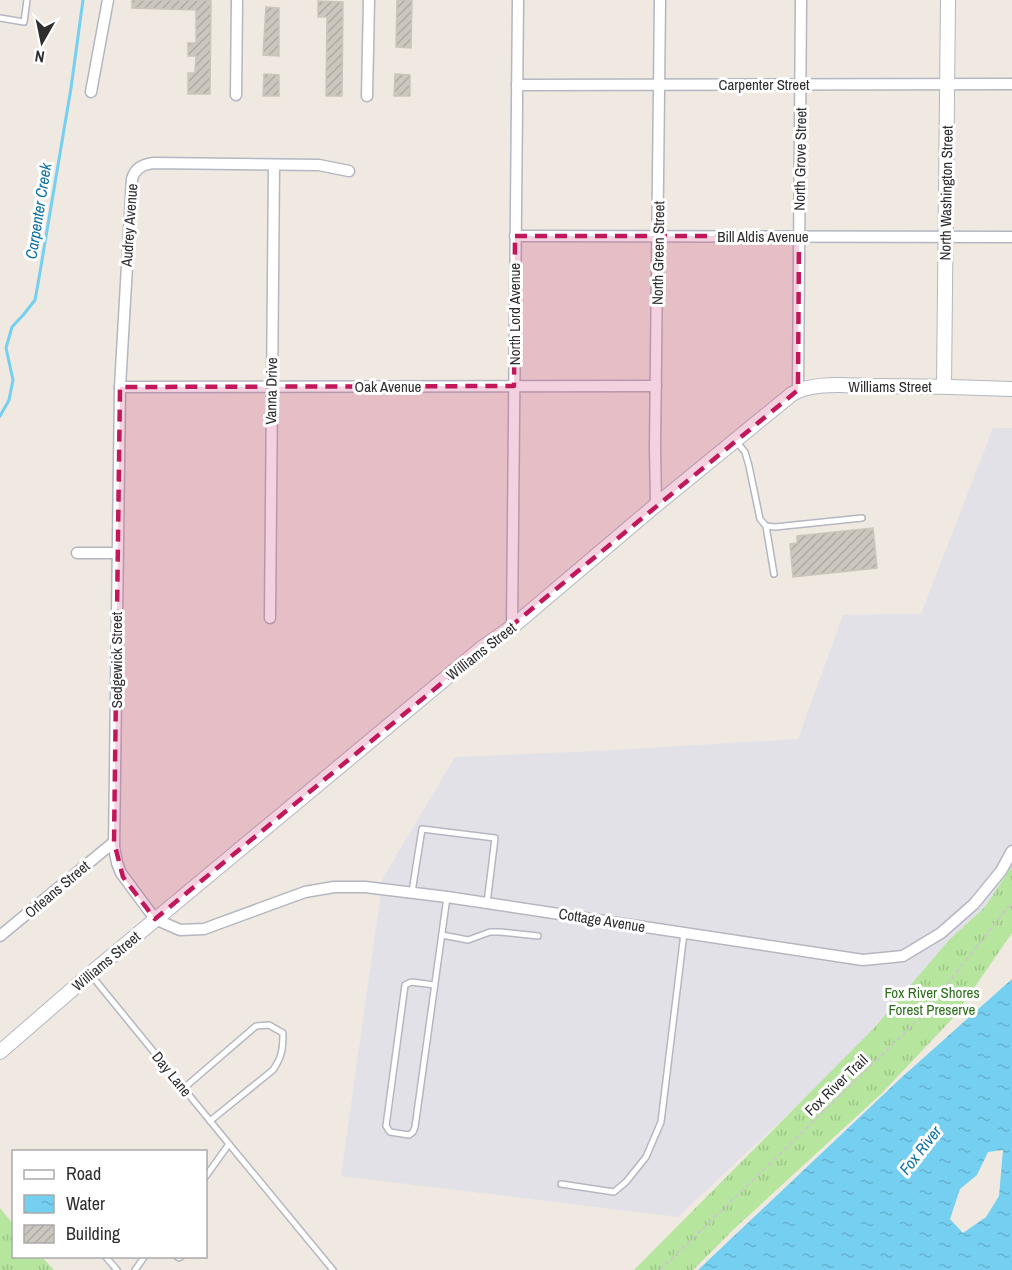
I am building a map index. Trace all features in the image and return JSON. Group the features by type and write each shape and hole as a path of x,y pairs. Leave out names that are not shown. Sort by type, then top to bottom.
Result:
{"street":[{"path":"92,92 108,0"},
{"path":"236,95 237,0"},
{"path":"367,96 369,0"},
{"name":"North Lord Avenue","path":"512,627 518,0"},
{"name":"North Green Street","path":"656,505 660,0"},
{"name":"North Grove Street","path":"798,390 801,0"},
{"name":"North Washington Street","path":"944,386 948,0"},
{"name":"Carpenter Street","path":"517,85 1012,84"},
{"name":"Audrey Avenue","path":"120,387 130,189 135,172 149,163 319,165 349,171"},
{"name":"Vanna Drive","path":"270,618 274,165"},
{"name":"Bill Aldis Avenue","path":"515,236 1012,237"},
{"name":"Oak Avenue","path":"120,387 656,386"},
{"name":"Williams Street","path":"0,1052 90,974 482,648 512,627 656,505 798,390 826,386 944,386 1012,389"},
{"name":"Sedgewick Street","path":"120,387 114,842 121,873 156,919"},
{"path":"77,553 117,553"},
{"name":"Orleans Street","path":"0,936 114,842"},
{"name":"Cottage Avenue","path":"156,919 180,930 204,929 305,892 334,887 365,887 447,897 863,960 903,956 941,933 974,904 1001,871 1012,851"}],"lane":[{"path":"0,18 24,22 27,0"},
{"path":"735,440 745,452 760,519 766,525 775,527 862,518"},
{"path":"766,525 774,574"},
{"path":"412,892 422,829 495,838 487,903"},
{"path":"435,985 411,982 405,985 386,1126 390,1132 409,1135 415,1127 435,985 442,935 447,897"},
{"path":"442,935 468,940 490,932 538,936"},
{"path":"561,1184 614,1192 626,1182 646,1157 661,1122 684,933"},
{"name":"Day Lane","path":"90,974 333,1270"},
{"path":"184,1088 256,1026 269,1025 283,1034 280,1061 273,1070 210,1121"},
{"path":"207,1175 230,1144"},
{"path":"106,1258 117,1270"},
{"path":"135,1270 144,1258"}],"path":[{"name":"Fox River Trail","path":"660,1270 922,1016 1012,902"}],"highlighted area":[{"path":"515,236 799,236 798,390 155,919 123,877 114,842 120,387 514,386"}],"shaded area":[{"path":"993,428 1012,428 1012,889 890,1018 678,1217 341,1176 383,878 455,757 798,739 843,615 921,614"}],"green space":[{"name":"Fox River Shores Forest Preserve","path":"1012,866 1012,933 954,1017 881,1094 733,1230 693,1270 634,1270 875,1027 949,940 985,907"},
{"path":"0,1208 12,1223 12,1258 43,1258 54,1270 0,1270"}],"water":[{"name":"Fox River","path":"1012,979 1012,1270 698,1270 902,1077","holes":["1003,1150 999,1196 986,1217 963,1233 950,1219 960,1189 977,1175 988,1152"]}],"building":[{"path":"132,0 211,0 210,94 188,94 188,73 195,73 196,56 188,56 188,43 196,43 196,10 132,8"},
{"path":"397,0 412,0 411,48 396,47"},
{"path":"318,1 343,2 342,96 326,96 327,17 318,17"},
{"path":"266,7 279,8 279,56 263,55"},
{"path":"264,74 279,75 279,96 263,96"},
{"path":"395,74 410,75 410,96 394,96"},
{"path":"873,528 877,568 793,577 790,544 797,543 797,536"}],"waterway":[{"name":"Carpenter Creek","path":"0,416 9,400 13,380 6,348 12,327 35,300 71,88 83,0"}]}
